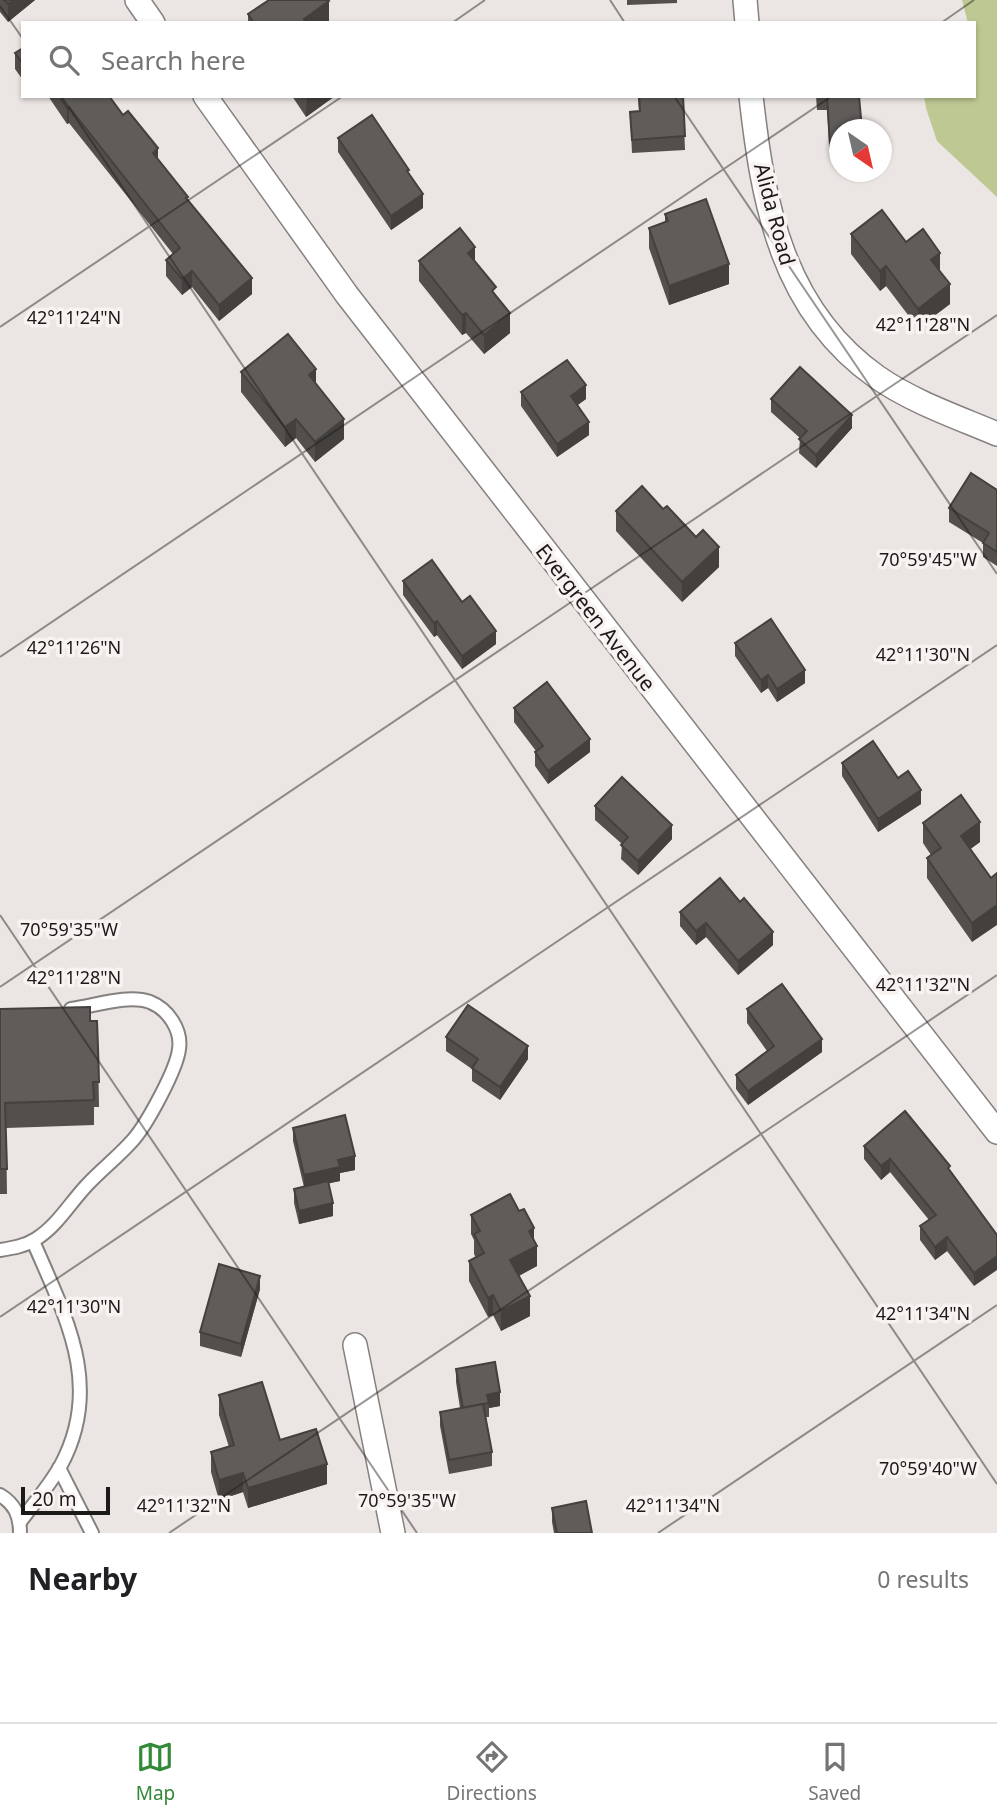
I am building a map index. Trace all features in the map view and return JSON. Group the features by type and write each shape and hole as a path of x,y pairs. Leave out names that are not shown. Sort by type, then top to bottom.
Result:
{"street":[{"path":"137,0 152,21"},
{"path":"745,0 747,21"},
{"name":"Evergreen Avenue","path":"206,98 355,306 997,1132"},
{"name":"Alida Road","path":"751,98 763,178 780,247 790,273 815,314 845,350 879,378 917,399 997,435"},
{"path":"355,1345 393,1533"}],"lane":[{"path":"0,1250 33,1241 53,1226 88,1184 122,1152 144,1126 180,1048 176,1026 161,1008 149,1002 134,1000 58,1010"},
{"path":"20,1527 60,1468 78,1423 80,1408 80,1374 66,1320 33,1241"},
{"path":"60,1468 92,1533"},
{"path":"0,1494 16,1509 20,1527"}],"green space":[{"path":"962,0 997,0 997,197 937,141 926,108 924,98 976,98 976,21 967,21"}],"building":[{"path":"269,0 329,1 304,19 305,21 253,21 248,14"},
{"path":"21,49 21,61 15,53"},
{"path":"60,98 110,98 123,115 128,111 158,148 153,153 188,197 186,198 252,278 219,305 192,271 182,279 166,260 180,248 69,107 67,108"},
{"path":"639,98 683,98 685,136 632,140 630,112 640,111"},
{"path":"827,98 859,98 861,119 829,119 829,129"},
{"path":"372,115 423,194 391,216 338,138"},
{"path":"706,199 729,264 669,286 649,228 668,221 665,214"},
{"path":"882,210 906,242 923,229 940,253 931,260 950,284 918,309 886,266 880,271 851,234"},
{"path":"460,228 475,247 468,253 496,287 492,291 510,313 484,335 466,313 462,315 419,261"},
{"path":"288,334 316,369 309,375 344,419 315,442 296,419 285,427 241,372"},
{"path":"567,360 586,385 571,396 589,422 557,444 521,392"},
{"path":"800,367 852,415 816,455 799,439 807,431 771,399"},
{"path":"971,473 997,490 997,552 983,543 989,533 949,508"},
{"path":"642,486 663,509 667,506 696,537 703,530 719,547 682,582 616,511"},
{"path":"432,560 462,602 470,596 496,631 462,656 403,581"},
{"path":"771,619 805,670 777,689 768,675 761,680 735,643"},
{"path":"547,682 590,739 548,771 535,752 543,746 514,708"},
{"path":"873,741 898,778 908,771 921,790 878,819 842,763"},
{"path":"622,777 672,825 638,861 621,845 628,837 595,806"},
{"path":"961,795 980,822 961,836 991,878 997,873 997,905 972,923 927,858 941,848 923,823"},
{"path":"720,878 740,902 744,898 773,932 738,961 706,923 696,931 680,912"},
{"path":"782,984 822,1039 748,1091 736,1075 774,1046 747,1009"},
{"path":"468,1005 528,1046 500,1087 472,1068 478,1059 446,1037"},
{"path":"90,1007 90,1021 97,1021 99,1082 93,1082 94,1100 5,1103 7,1169 0,1169 0,1009"},
{"path":"905,1111 950,1166 948,1168 997,1235 997,1256 974,1273 947,1237 935,1247 920,1226 936,1215 890,1159 881,1166 864,1146"},
{"path":"345,1115 355,1156 338,1160 340,1167 304,1175 293,1128"},
{"path":"328,1181 333,1203 299,1211 294,1189"},
{"path":"510,1194 519,1211 524,1209 534,1228 529,1231 537,1246 510,1260 530,1296 501,1311 493,1295 488,1298 469,1261 484,1253 474,1234 480,1231 471,1215"},
{"path":"219,1264 260,1276 241,1344 200,1332"},
{"path":"495,1362 500,1392 487,1395 489,1403 463,1408 456,1369"},
{"path":"262,1382 280,1440 316,1429 327,1464 248,1488 243,1473 219,1480 211,1452 234,1445 219,1395"},
{"path":"483,1404 492,1452 449,1460 440,1412"},
{"path":"586,1501 592,1533 557,1533 552,1508"}]}
